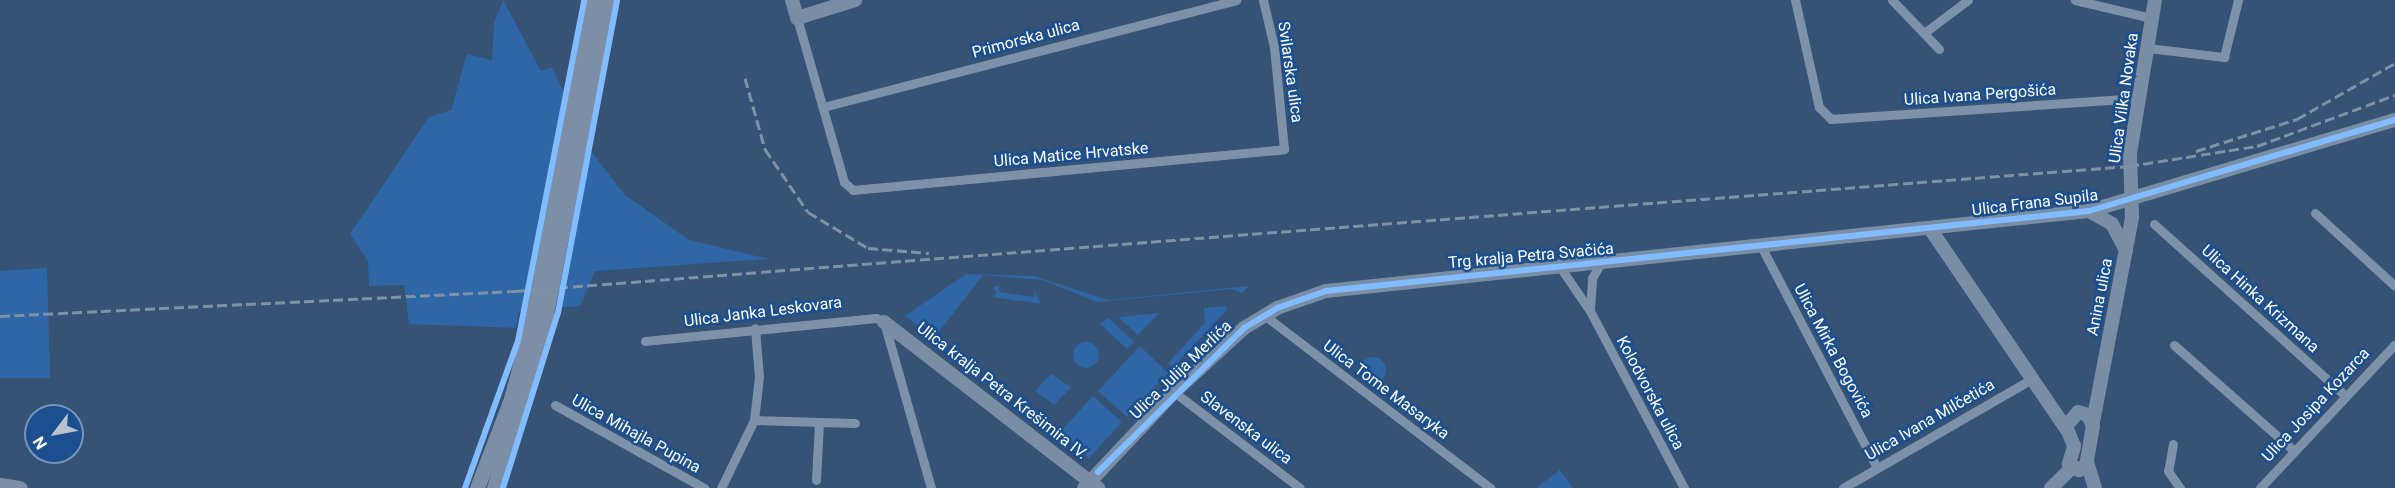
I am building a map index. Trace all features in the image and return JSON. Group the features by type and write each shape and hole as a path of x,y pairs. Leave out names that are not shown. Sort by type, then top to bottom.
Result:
{"main road":[{"path":"477,488 511,399 533,316 594,0"},
{"path":"494,488 545,319 607,0"},
{"path":"792,0 797,18 855,0"},
{"name":"Ulica Vilka Novaka","path":"2132,202 2130,154 2155,0"},
{"name":"Ulica Frana Supila","path":"1666,258 2089,211 2132,202 2395,120"},
{"name":"Anina ulica","path":"2076,465 2093,422 2127,250 2132,202"},
{"path":"2089,211 2117,230 2127,250"},
{"path":"1931,230 2067,430 2074,446 2076,465 2093,484"},
{"name":"Trg kralja Petra Svačića","path":"1398,281 1666,258"},
{"name":"Ulica Julija Merlića","path":"1090,486 1174,392 1264,315 1326,291 1398,281"},
{"name":"Ulica kralja Petra Krešimira IV.","path":"884,322 1090,486"},
{"path":"2067,430 2076,413 2096,398"},
{"path":"2054,411 2076,413 2093,422"},
{"path":"2055,483 2076,465"},
{"path":"0,485 20,488"}],"street":[{"name":"Primorska ulica","path":"823,107 1236,0"},
{"name":"Svilarska ulica","path":"1263,0 1274,46 1284,148"},
{"name":"Ulica Ivana Pergošića","path":"1795,0 1824,115 1840,120 2139,98"},
{"path":"1892,0 1939,49"},
{"path":"1924,33 1968,0"},
{"path":"2075,0 2152,18"},
{"path":"2148,48 2224,57 2238,0"},
{"path":"797,18 823,107"},
{"name":"Ulica Matice Hrvatske","path":"823,107 845,187 859,190 1284,148"},
{"path":"2315,213 2395,286"},
{"name":"Ulica Hinka Krizmana","path":"2154,224 2346,396"},
{"name":"Ulica Mirka Bogovića","path":"1761,248 1877,468"},
{"name":"Trg kralja Petra Svačića","path":"1590,311 1592,278 1600,264"},
{"name":"Trg kralja Petra Svačića","path":"1560,267 1590,311"},
{"name":"Kolodvorska ulica","path":"1590,311 1684,488"},
{"name":"Ulica Tome Masaryka","path":"1264,315 1490,488"},
{"name":"Ulica Janka Leskovara","path":"645,341 862,316 884,322"},
{"path":"884,322 931,488"},
{"path":"721,488 754,420 759,377 755,328"},
{"name":"Ulica Josipa Kozarca","path":"2260,488 2293,450 2395,344"},
{"path":"2174,345 2293,450"},
{"name":"Ulica Ivana Milčetića","path":"1843,488 2032,379"},
{"name":"Slavenska ulica","path":"1174,392 1300,488"},
{"name":"Ulica Mihajla Pupina","path":"555,405 704,488"},
{"path":"754,420 855,423"},
{"path":"816,480 819,423"},
{"path":"2173,444 2168,471 2180,488"}],"shaded area":[{"path":"503,0 541,71 552,67 590,150 624,194 689,240 769,259 595,271 580,306 519,311 516,328 409,324 404,285 369,286 368,261 350,234 429,117 451,110 467,54 492,60 494,23"},
{"path":"47,268 50,378 0,378 0,271"},
{"path":"966,274 1034,276 1108,300 1249,286 1242,293 1232,289 1097,302 1043,280 983,275 934,338 905,316"},
{"path":"999,285 999,292 1034,297 1035,290 1041,304 993,297 997,292 992,288"},
{"path":"1225,306 1228,308 1173,368 1168,363 1205,323 1204,308"},
{"path":"1159,313 1138,335 1118,317"},
{"path":"1109,318 1134,342 1127,349 1100,324"},
{"path":"1086,342 1095,346 1099,355 1095,364 1086,368 1077,364 1073,355 1077,346"},
{"path":"1140,346 1168,373 1127,417 1098,391"},
{"path":"1373,357 1382,361 1386,370 1382,379 1373,383 1364,379 1360,370 1364,361"},
{"path":"1051,374 1071,387 1054,405 1035,391"},
{"path":"1093,396 1122,422 1089,458 1060,432"},
{"path":"1560,470 1573,488 1537,487"}],"railway":[{"path":"2196,151 2297,119 2395,63"},
{"path":"745,78 765,149 808,212 868,248 929,253"},
{"path":"0,316 515,291 2129,166 2257,146 2395,95"}],"cycle path":[{"path":"465,488 518,341 584,0"},
{"path":"503,488 558,313 617,0"},
{"path":"1098,472 1244,328 1277,308 1326,291 2089,211 2395,120"}]}
